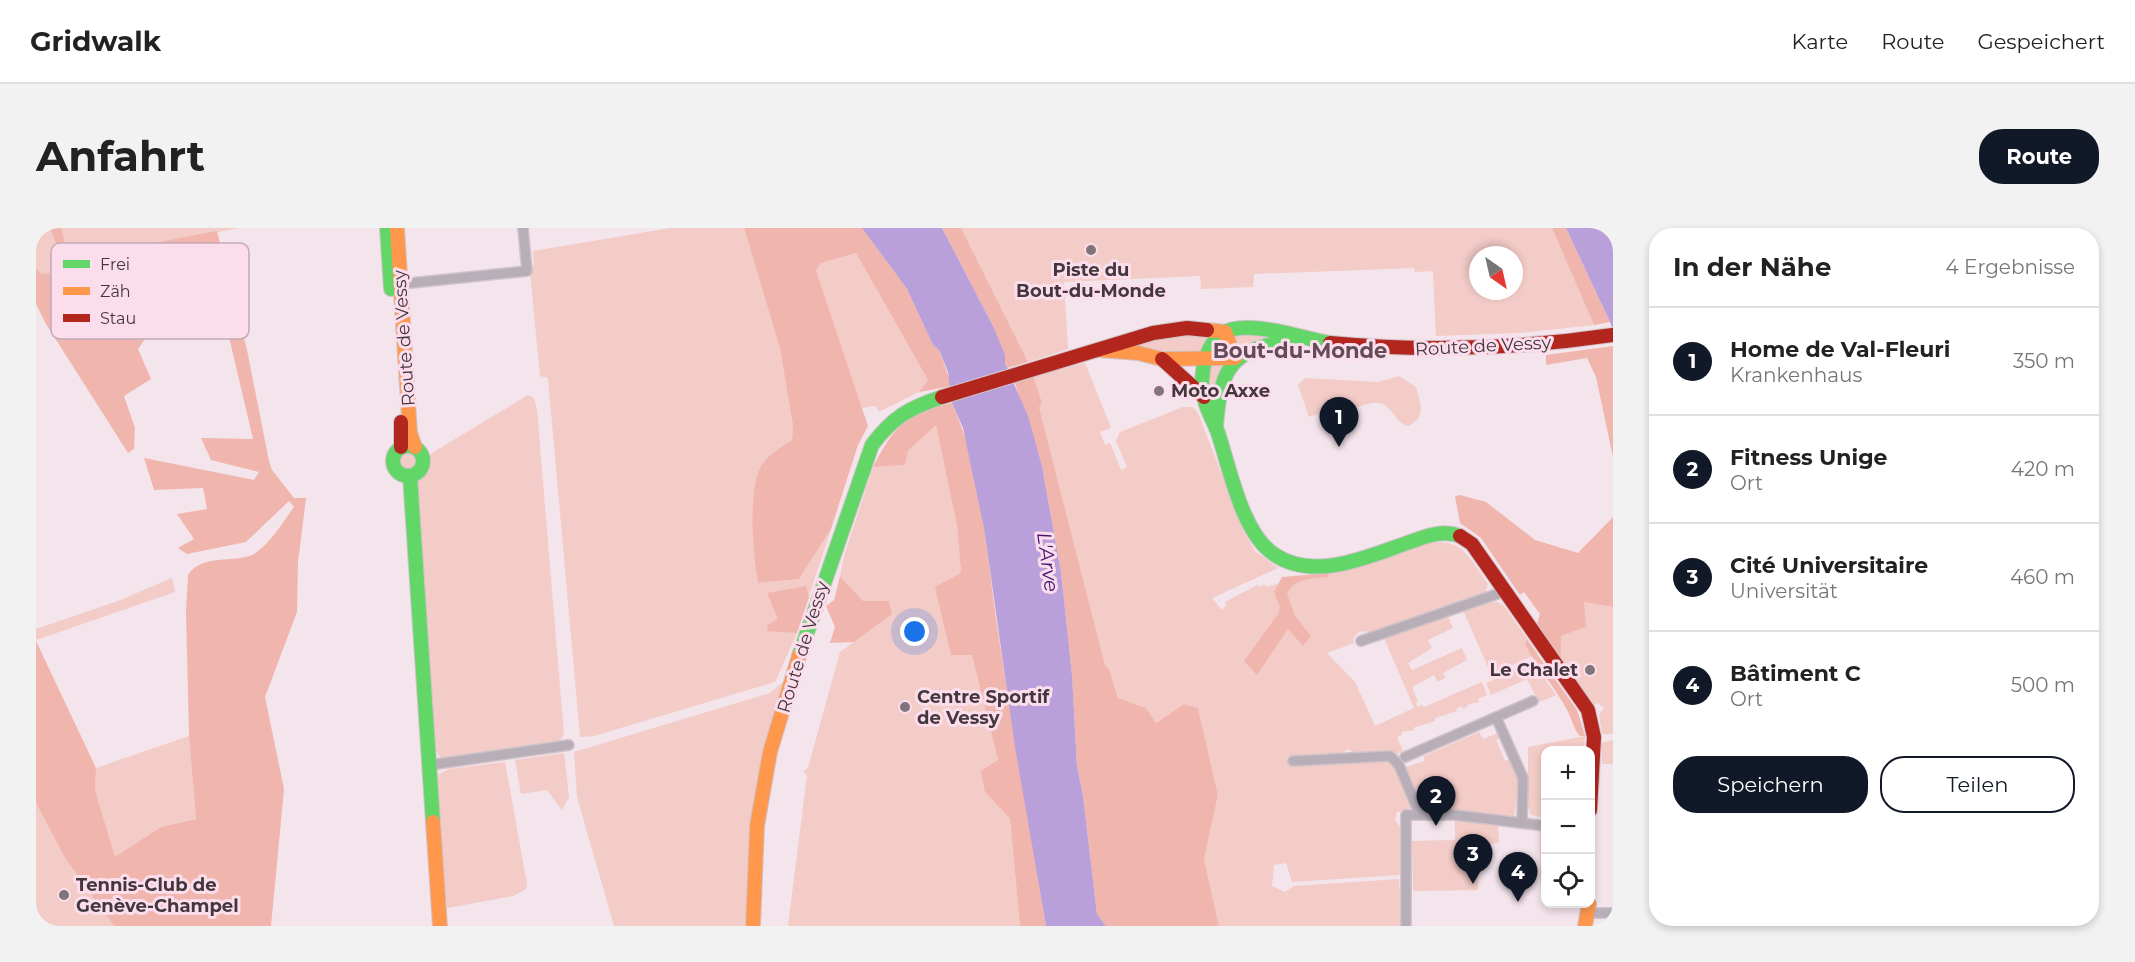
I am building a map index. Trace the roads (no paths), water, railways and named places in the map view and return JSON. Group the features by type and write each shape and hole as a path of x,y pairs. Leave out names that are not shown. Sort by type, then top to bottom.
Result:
{"street":[{"name":"Route de Vessy","path":"387,228 396,285 410,433 408,447"},
{"name":"Route de Vessy","path":"396,228 396,285"},
{"path":"396,285 527,271 523,228"},
{"name":"Route de Vessy","path":"753,926 754,862 764,776 811,615 872,445 894,419 926,402 1100,350 1118,342 1153,333 1187,328 1225,332 1254,329 1274,331 1298,339 1372,348 1463,350 1613,335"},
{"path":"1216,427 1222,381 1235,358 1225,332 1216,339 1205,358 1204,397 1253,529 1267,550 1283,561 1303,566 1336,563 1445,533 1464,538 1472,544 1588,710 1594,737 1591,800"},
{"name":"Route de Vessy","path":"1100,350 1138,353 1162,359 1235,358 1260,346 1298,339"},
{"name":"Route de Vessy","path":"1162,359 1204,397"},
{"path":"408,447 422,455 423,463 417,473 410,476 399,474 393,464 393,455 408,447"},
{"path":"410,476 440,926"},
{"path":"1361,641 1497,594 1504,589"},
{"path":"1405,757 1533,701"},
{"path":"1496,717 1523,778 1522,823"},
{"path":"430,765 570,745"},
{"path":"1293,761 1390,756 1399,765 1419,813"},
{"path":"1406,926 1406,815 1419,813 1541,825"},
{"path":"1589,917 1613,913"}],"water":[{"name":"L'Arve","path":"862,228 942,228 993,326 1005,355 1005,363 1028,416 1042,466 1061,572 1072,675 1077,766 1083,796 1097,914 1106,926 1046,926 1015,747 984,528 963,428 952,403 948,372 939,350 933,345 907,289"},
{"path":"1566,228 1613,228 1613,330 1610,322"}],"place":[{"name":"Piste du Bout-du-Monde","path":"1091,250"},
{"name":"Moto Axxe","path":"1159,391"},
{"name":"Home de Val-Fleuri","path":"1339,447"},
{"name":"Le Chalet","path":"1590,670"},
{"name":"Centre Sportif de Vessy","path":"905,707"},
{"name":"Fitness Unige","path":"1436,826"},
{"name":"Cité Universitaire","path":"1473,884"},
{"name":"Tennis-Club de Genève-Champel","path":"64,895"},
{"name":"Bâtiment C","path":"1518,902"}],"district":[{"name":"Bout-du-Monde","path":"1300,350"}]}
